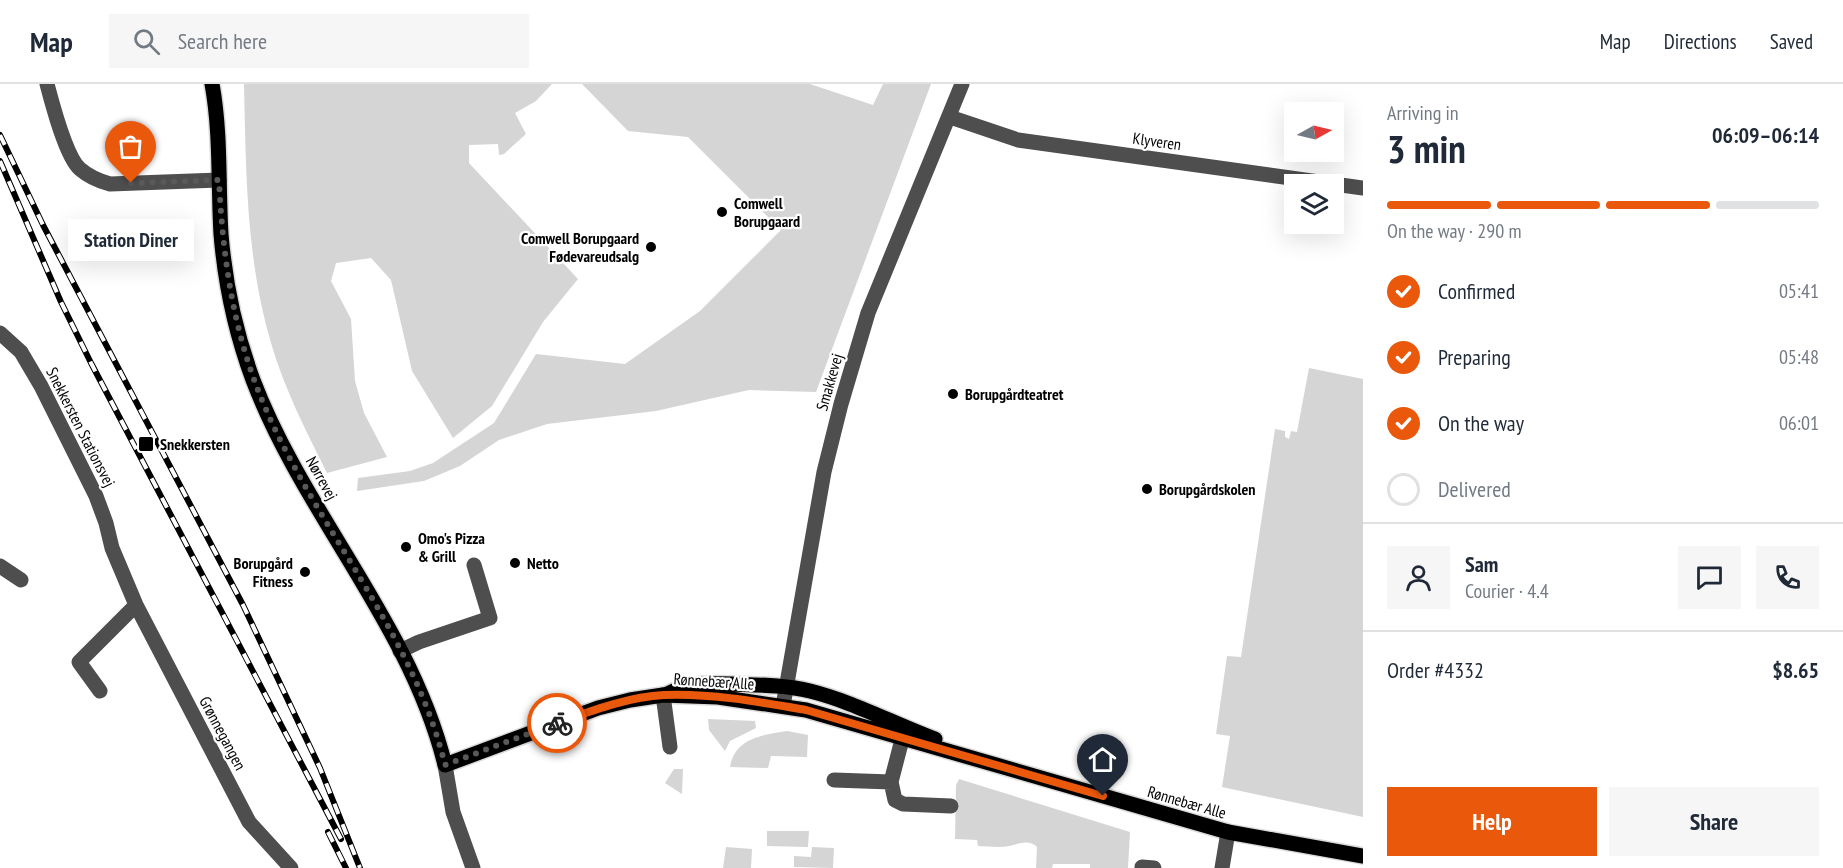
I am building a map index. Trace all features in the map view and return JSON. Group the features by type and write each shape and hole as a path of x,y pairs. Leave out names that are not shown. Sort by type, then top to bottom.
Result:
{"main road":[{"name":"Nørrevej","path":"212,84 221,236 238,333 253,380 269,416 308,489 400,651 423,699 445,765"},
{"name":"Rønnebær Alle","path":"445,765 598,708 663,695 682,686 707,683 809,691 831,698 903,734"},
{"name":"Rønnebær Alle","path":"663,695 718,698 806,710 903,734 1228,832 1363,856"}],"street":[{"path":"47,84 60,128 78,168 99,181 110,184 219,180"},
{"name":"Smakkevej","path":"783,706 824,472 841,404 868,313 962,84"},
{"name":"Klyveren","path":"950,117 1018,140 1363,188"},
{"name":"Snekkersten Stationsvej","path":"0,333 21,351 41,386 96,496 112,548"},
{"name":"Grønnegangen","path":"112,548 136,605 249,822 291,868"},
{"path":"400,651 419,642 490,618 474,565"},
{"path":"0,566 21,580"},
{"path":"100,691 79,662 136,605"},
{"path":"663,695 670,747"},
{"path":"903,734 891,782 895,800 903,804 951,806"},
{"name":"Nørrevej","path":"445,765 453,812 473,868"},
{"path":"834,780 891,782"},
{"path":"1222,868 1228,832"}],"shaded area":[{"path":"244,84 552,84 536,101 515,113 526,134 504,154 499,155 498,144 469,145 469,163 578,279 543,322 492,406 453,438 412,371 391,280 371,258 336,263 331,281 351,319 355,381 364,413 387,457 327,473 282,376 263,311 249,215"},
{"path":"582,84 810,84 873,105 883,84 931,84 816,392 749,390 656,411 547,424 499,440 460,466 424,481 357,491 358,478 410,471 433,463 494,423 536,354 625,364 700,311 781,230 688,137 628,131"},
{"path":"1309,368 1363,379 1363,817 1222,787 1230,736 1216,734 1227,656 1241,657 1275,429 1285,431 1285,437 1289,439 1291,431 1297,432"},
{"path":"708,719 755,721 756,728 730,741 725,751 709,730"},
{"path":"787,731 808,735 807,757 771,756 768,768 730,767 733,757 744,744 768,734"},
{"path":"674,769 683,769 682,794 665,783"},
{"path":"959,779 1130,832 1128,868 1090,868 1090,864 1053,864 1052,868 1036,868 1037,847 1031,843 1001,847 978,846 977,840 955,839 956,785"},
{"path":"767,831 809,831 808,847 767,846"},
{"path":"726,847 752,849 751,868 723,868"},
{"path":"812,847 834,848 833,868 794,867 794,856 811,857"}],"railway":[{"path":"0,135 43,225 243,605 320,768 360,868"},
{"path":"0,161 61,302 91,363 341,839"},
{"path":"328,832 346,868"}],"way so far":[{"path":"131,183 219,180 221,236 228,283 238,333 253,380 269,416 308,489 419,688 445,765 557,723"}],"place":[{"name":"Station Diner","path":"131,183"},
{"name":"Comwell Borupgaard","path":"722,212"},
{"name":"Comwell Borupgaard Fødevareudsalg","path":"651,247"},
{"name":"Borupgårdteatret","path":"953,394"},
{"name":"Snekkersten","path":"146,444"},
{"name":"Borupgårdskolen","path":"1147,489"},
{"name":"Omo's Pizza & Grill","path":"406,547"},
{"name":"Netto","path":"515,563"},
{"name":"Borupgård Fitness","path":"305,572"}],"route":[{"path":"557,723 598,708 663,695 761,702 806,710 1103,796"}]}
